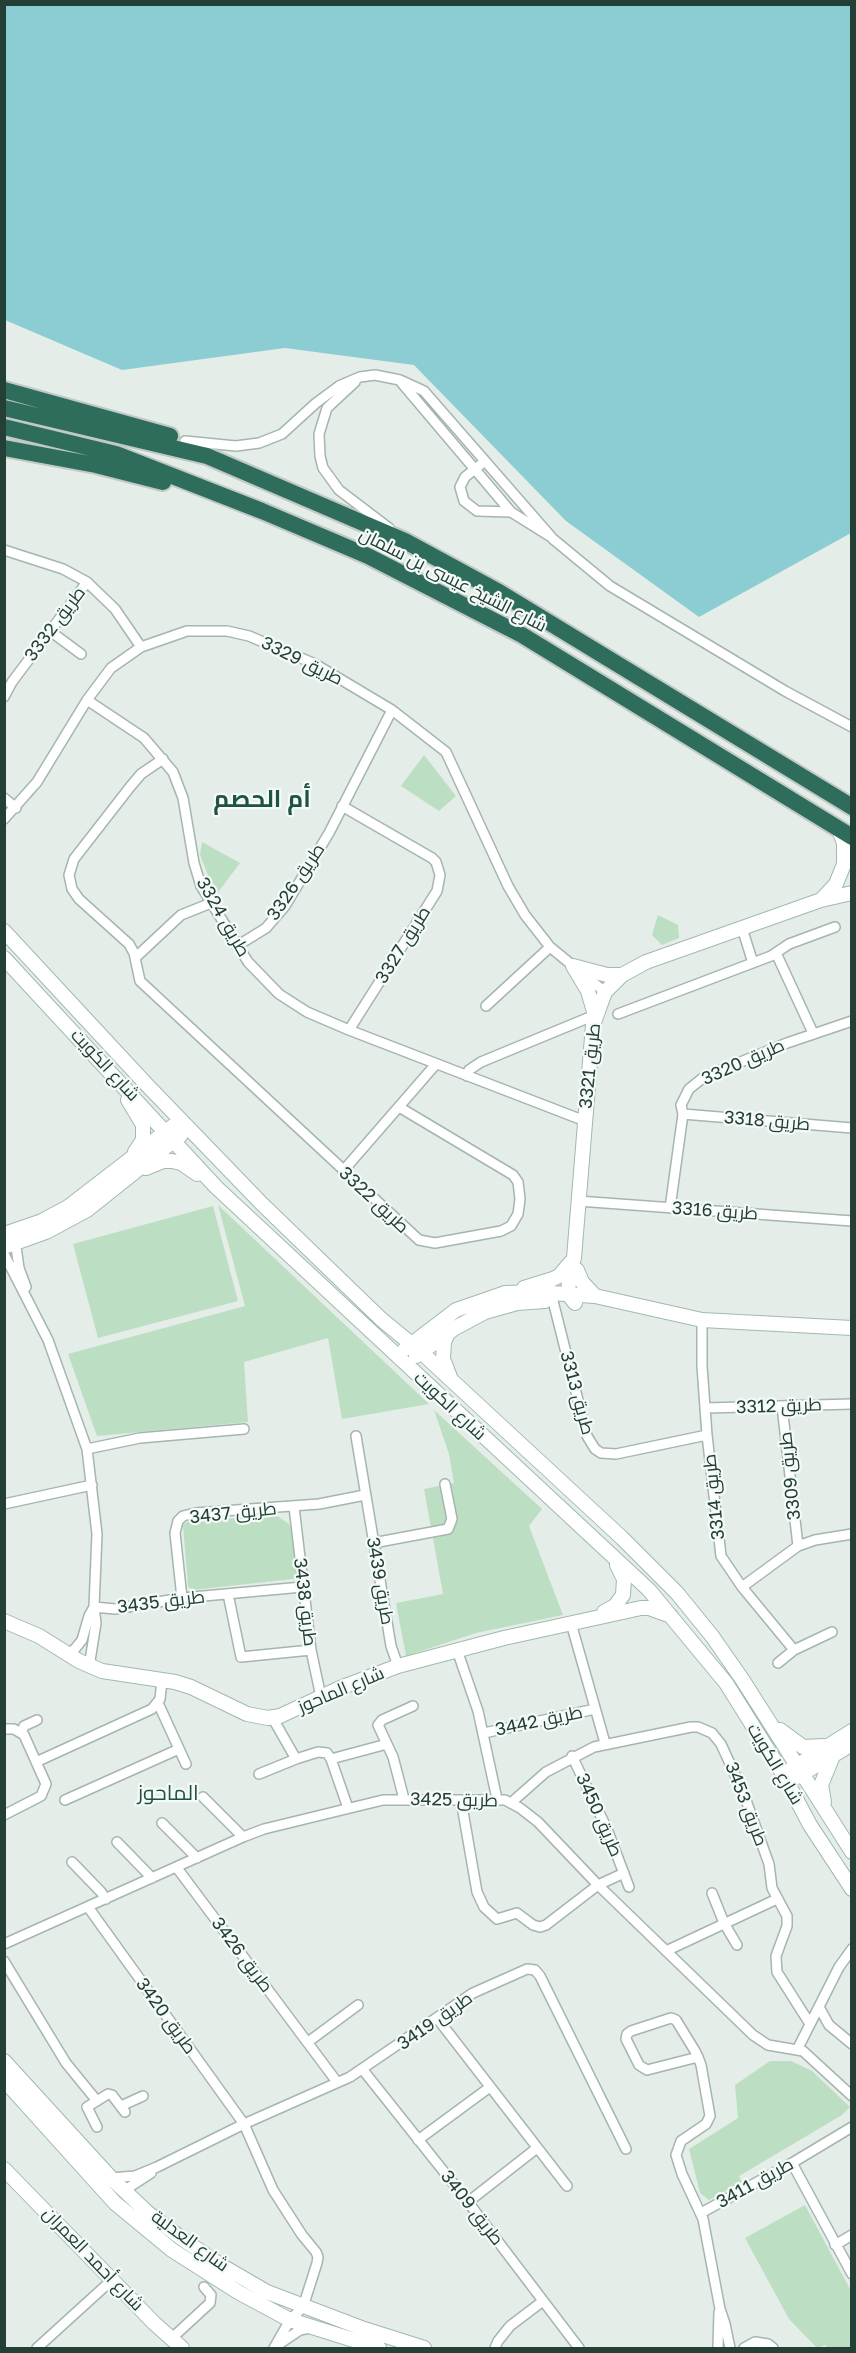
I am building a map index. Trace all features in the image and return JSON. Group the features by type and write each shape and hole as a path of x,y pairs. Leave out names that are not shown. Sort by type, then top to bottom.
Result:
{"highway":[{"path":"4,390 112,418 185,441 207,456"},
{"name":"شارع الشيخ عيسى بن سلمان","path":"4,408 207,456 405,541 499,592 852,807"},
{"name":"شارع الشيخ عيسى بن سلمان","path":"4,427 116,454 368,556 532,642 845,834"},
{"path":"4,448 35,452 202,489"}],"main road":[{"path":"821,900 836,884 843,871 845,834"},
{"name":"طريق 3321","path":"572,1299 570,1269 575,1264 578,1201 595,1015 605,992 622,975 646,962 821,900 852,893"},
{"name":"شارع الكويت","path":"4,932 262,1204 381,1319 416,1347 622,1538 677,1593 724,1653 774,1726 852,1852"},
{"name":"شارع الكويت","path":"4,958 216,1187 649,1590 726,1683 785,1779 810,1825 852,1889"},
{"path":"573,966 607,975 622,975"},
{"path":"573,966 588,991 595,1015"},
{"path":"120,1082 129,1102 144,1125 139,1147 128,1171"},
{"path":"10,1239 46,1232 100,1201 128,1171 185,1124"},
{"path":"128,1171 172,1161 189,1167 202,1179 216,1187"},
{"path":"402,1361 428,1330 456,1310 553,1279 575,1264 582,1282 595,1296"},
{"path":"505,1293 640,1307"},
{"path":"572,1299 595,1296 702,1320 852,1328"},
{"path":"416,1347 448,1333 470,1319 499,1308 553,1297"},
{"path":"381,1319 409,1331 428,1330"},
{"path":"448,1333 444,1342 443,1359 454,1384"},
{"name":"شارع الماحوز","path":"597,1616 615,1606 623,1595 624,1579 612,1556"},
{"name":"شارع الماحوز","path":"273,1717 398,1666 457,1650 597,1616 649,1608 673,1617"},
{"path":"4,1621 39,1636 84,1664 115,1675 162,1680 191,1687 247,1714 262,1718 273,1717"},
{"path":"774,1726 802,1747 831,1751"},
{"path":"828,1816 821,1785 831,1751 852,1731"},
{"path":"785,1779 831,1751 852,1744"},
{"name":"شارع العدلية","path":"4,2061 111,2178 165,2226 222,2266 267,2292 303,2307 424,2349"},
{"name":"شارع العدلية","path":"4,2080 122,2209 172,2250 238,2292 290,2320 379,2349"},
{"name":"شارع أحمد العمران","path":"4,2169 182,2349"},
{"path":"85,2170 96,2174 115,2189 125,2190"}],"street":[{"path":"185,441 236,446 270,440 295,423 330,391 360,377 384,375 424,391 553,538"},
{"path":"360,377 327,408 318,442 323,468 339,490 405,541"},
{"path":"400,380 511,512 553,538 610,586 785,691 852,727"},
{"path":"486,460 465,477 460,487 464,501 470,508 477,511 511,512"},
{"path":"4,550 63,569 87,582 116,609 141,646"},
{"name":"طريق 3332","path":"4,697 12,682 87,582"},
{"path":"50,631 81,654"},
{"name":"طريق 3329","path":"4,819 37,783 87,700 111,668 141,646 187,632 227,631 249,636 315,664 392,710 446,752 515,899 525,915 550,947 605,992"},
{"name":"طريق 3324","path":"87,700 144,738 173,771 183,798 194,863 201,886 248,962 279,994 307,1012 349,1030 585,1120"},
{"name":"طريق 3326","path":"237,946 266,928 279,915 329,833 392,710"},
{"name":"طريق 3322","path":"163,759 148,769 130,787 74,859 69,875 72,889 79,899 129,944 142,984 343,1171 423,1242 435,1243 501,1232 515,1222 520,1207 520,1191 513,1175 399,1107"},
{"path":"4,798 16,808"},
{"name":"طريق 3327","path":"342,806 432,858 436,862 440,875 437,891 349,1030"},
{"path":"135,958 181,915 211,903"},
{"path":"618,1014 753,963 776,953 789,944 835,927"},
{"path":"742,928 753,963"},
{"path":"486,1006 550,947"},
{"path":"776,953 813,1033"},
{"path":"467,1076 470,1070 482,1062 595,1015"},
{"name":"طريق 3320","path":"670,1208 683,1114 681,1105 689,1089 704,1077 813,1033 852,1021"},
{"path":"343,1171 436,1064"},
{"name":"طريق 3318","path":"683,1114 852,1128"},
{"name":"طريق 3316","path":"578,1201 852,1221"},
{"path":"10,1239 34,1309 64,1380 87,1449 97,1534 94,1607 96,1628 84,1664"},
{"path":"4,1254 11,1271 34,1309"},
{"name":"طريق 3313","path":"553,1297 587,1436 595,1449 601,1453 616,1454 707,1435"},
{"name":"طريق 3314","path":"702,1320 702,1366 707,1435 720,1550 729,1570 794,1650"},
{"name":"طريق 3312","path":"706,1408 852,1404"},
{"name":"طريق 3309","path":"782,1406 798,1546"},
{"path":"87,1449 140,1438 244,1429"},
{"name":"طريق 3439","path":"356,1436 373,1543 392,1646 398,1666"},
{"path":"373,1543 448,1529 452,1523 445,1484"},
{"path":"4,1504 92,1485"},
{"name":"طريق 3437","path":"182,1598 175,1533 183,1516 195,1513 294,1507 365,1496"},
{"name":"طريق 3438","path":"294,1507 302,1587 311,1650 321,1697"},
{"name":"طريق 3309","path":"742,1587 798,1546 815,1540 852,1534"},
{"name":"طريق 3435","path":"94,1607 115,1609 182,1598 302,1587"},
{"name":"طريق 3435","path":"228,1594 241,1657 311,1650"},
{"path":"66,1653 74,1650 82,1640 94,1607"},
{"path":"512,1802 534,1781 572,1756 605,1743 571,1623"},
{"path":"778,1663 794,1650 832,1632"},
{"name":"طريق 3442","path":"457,1650 484,1733 497,1799"},
{"path":"162,1680 158,1703 186,1764"},
{"path":"36,1762 152,1709 158,1703"},
{"path":"404,1799 398,1771 379,1727 380,1721 413,1706"},
{"name":"طريق 3442","path":"484,1733 595,1709"},
{"path":"273,1717 296,1759"},
{"path":"21,1732 24,1726 37,1720"},
{"name":"طريق 3453","path":"605,1743 691,1727 706,1729 721,1744 753,1816 769,1864 772,1888 788,1921 776,1956 776,1966 810,2024"},
{"path":"4,1729 14,1729 26,1738 46,1784 44,1793 37,1799 4,1815"},
{"path":"331,1759 387,1744"},
{"path":"65,1800 178,1749"},
{"path":"259,1774 296,1759 323,1752 330,1755 348,1808"},
{"name":"طريق 3450","path":"572,1756 607,1829 629,1887"},
{"path":"203,1797 243,1837"},
{"name":"طريق 3425","path":"4,1944 243,1837 383,1800 497,1799 512,1802 538,1822 598,1885 753,2035 768,2044 798,2048"},
{"name":"طريق 3450","path":"461,1800 477,1892 483,1907 495,1918 500,1920 517,1913 533,1925 543,1926 598,1885 624,1873"},
{"path":"162,1822 197,1858"},
{"path":"117,1842 153,1878"},
{"path":"72,1862 106,1899"},
{"name":"طريق 3426","path":"177,1868 337,2082"},
{"path":"712,1893 724,1923 737,1945"},
{"path":"666,1951 777,1899"},
{"name":"طريق 3420","path":"88,1907 244,2124 273,2190 318,2257 303,2307"},
{"path":"850,1957 819,2007 798,2048 811,2057 852,2096"},
{"path":"4,1961 66,2063 97,2101"},
{"name":"طريق 3419","path":"111,2178 135,2176 157,2167 244,2124 363,2070 473,1993 523,1970 531,1969 538,1973 626,2149"},
{"path":"308,2042 358,2005"},
{"path":"819,2007 829,2025 852,2044"},
{"path":"437,2018 567,2186"},
{"path":"674,2019 679,2022 698,2057 647,2070 639,2065 626,2039 627,2034 674,2019"},
{"name":"طريق 3411","path":"698,2057 710,2116 706,2124 678,2144 676,2155 682,2174 701,2213 852,2127"},
{"name":"طريق 3409","path":"363,2070 468,2202 579,2349"},
{"path":"418,2140 490,2087"},
{"path":"97,2127 87,2109 97,2101 110,2094 123,2109 143,2096"},
{"path":"468,2202 537,2148"},
{"path":"792,2163 852,2274"},
{"name":"طريق 3419","path":"125,2190 157,2167"},
{"path":"701,2213 730,2349"},
{"path":"835,2245 852,2235"},
{"path":"37,2349 113,2279"},
{"path":"172,2338 210,2303 211,2295 204,2287"},
{"path":"495,2349 498,2341 510,2326 543,2301"},
{"path":"275,2347 290,2320 303,2307"},
{"path":"718,2349 720,2309"},
{"path":"275,2347 300,2330 315,2328"},
{"path":"744,2349 755,2342 768,2344 773,2349"}],"green space":[{"path":"424,755 456,796 439,811 401,786"},
{"path":"202,842 240,863 216,895 200,855"},
{"path":"658,915 678,925 679,938 662,945 652,935"},
{"path":"218,1205 429,1404 342,1419 328,1338 244,1362 248,1422 97,1436 68,1354 245,1306"},
{"path":"213,1206 238,1301 98,1338 73,1244"},
{"path":"434,1410 542,1509 529,1526 563,1615 476,1633 406,1656 396,1603 443,1594 424,1489 454,1483 449,1454"},
{"path":"276,1515 289,1524 292,1532 296,1575 293,1579 193,1590 188,1587 183,1525 187,1522"},
{"path":"770,2061 791,2061 812,2071 850,2107 842,2115 739,2176 742,2182 709,2200 700,2193 689,2149 738,2118 735,2085"},
{"path":"805,2205 851,2291 851,2348 828,2348 825,2345 817,2348 789,2319 745,2238"}],"water":[{"path":"5,4 851,5 851,533 699,617 566,521 414,365 285,348 122,370 5,320"}],"district":[{"name":"أم الحصم","path":"262,799"},
{"name":"الماحوز","path":"168,1793"}]}
